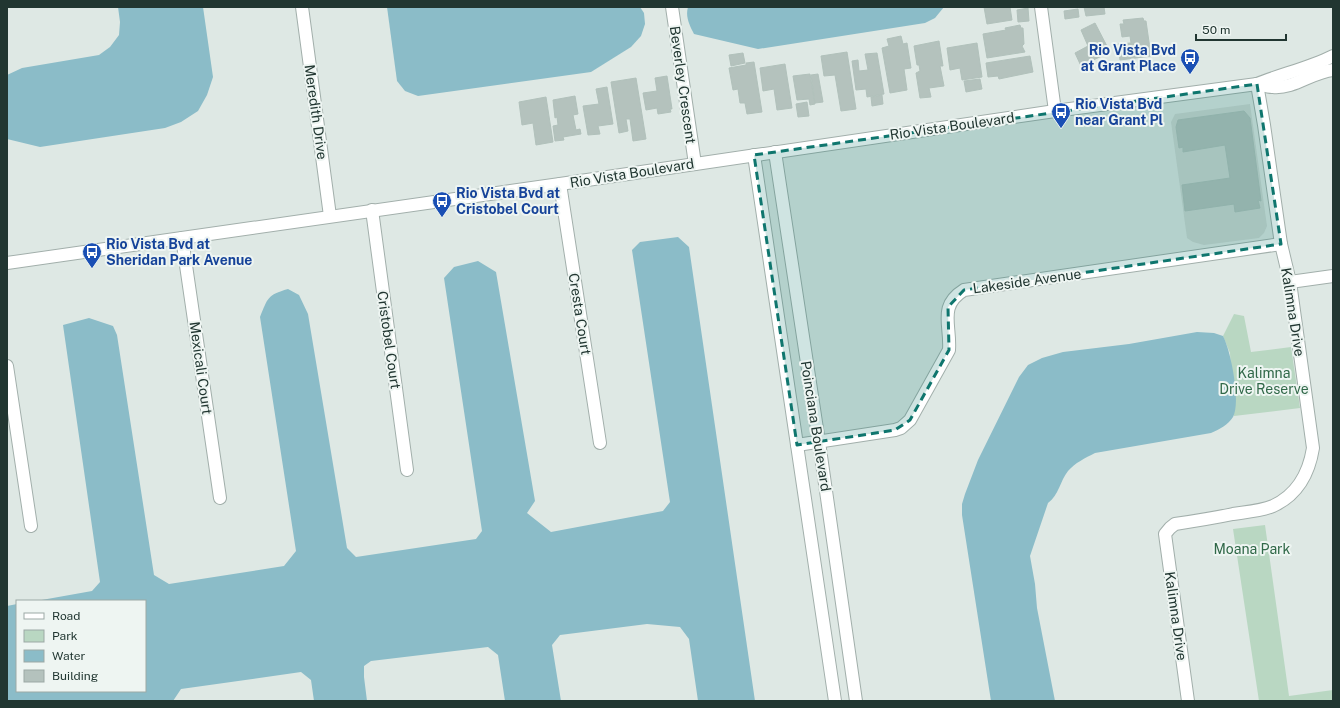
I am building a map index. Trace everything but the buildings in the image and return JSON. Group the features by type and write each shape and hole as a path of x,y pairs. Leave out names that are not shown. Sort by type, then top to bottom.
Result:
{"street":[{"name":"Meredith Drive","path":"302,7 330,216"},
{"name":"Beverley Crescent","path":"672,7 695,164"},
{"path":"1041,7 1055,111"},
{"name":"Rio Vista Boulevard","path":"7,263 1055,111 1257,84 1333,56"},
{"name":"Rio Vista Boulevard","path":"1257,84 1274,88 1333,70"},
{"name":"Kalimna Drive","path":"1188,701 1165,534 1176,524 1272,507 1284,500 1295,490 1304,478 1311,462 1313,448 1290,282 1281,244 1257,84"},
{"name":"Poinciana Boulevard","path":"775,152 819,442 856,701"},
{"name":"Poinciana Boulevard","path":"754,155 834,696"},
{"name":"Cresta Court","path":"560,184 600,443"},
{"name":"Cristobel Court","path":"372,210 407,470"},
{"name":"Mexicali Court","path":"182,238 220,498"},
{"name":"Lakeside Avenue","path":"797,445 895,430 901,428 910,420 950,350 947,316 948,307 952,300 964,290 1281,244"},
{"path":"1290,282 1333,276"},
{"path":"7,366 31,526"},
{"path":"834,696 854,687"}],"highlighted area":[{"path":"1257,84 1281,244 964,290 948,307 949,350 910,420 895,430 797,445 754,155"}],"shaded area":[{"path":"1250,104 1267,226 1264,233 1259,238 1204,245 1193,242 1187,238 1171,122 1175,114"}],"green space":[{"name":"Kalimna Drive Reserve","path":"1234,314 1244,316 1251,352 1291,347 1300,408 1234,416 1230,353 1223,336"},
{"name":"Moana Park","path":"1265,525 1289,696 1333,690 1333,701 1259,701 1233,529"}],"water":[{"path":"118,7 203,7 213,77 207,95 198,111 181,122 165,128 40,147 7,139 7,75 22,68 99,55 110,47 119,35 120,22"},
{"path":"387,7 640,7 644,13 645,24 641,36 631,47 591,72 418,96 405,91 397,81"},
{"path":"688,7 944,7 935,18 925,23 758,49 694,34 688,18"},
{"path":"678,237 689,247 755,701 698,701 689,639 680,627 647,624 560,635 552,645 561,701 505,701 498,655 488,647 371,661 364,666 367,701 314,701 311,680 301,672 181,689 173,701 7,701 7,606 16,604 16,692 146,692 146,600 42,600 92,591 100,582 63,325 89,318 113,326 117,335 154,575 169,584 284,566 296,551 260,317 267,301 272,295 288,289 299,295 308,314 347,548 356,557 476,539 482,531 444,278 454,267 478,261 496,272 535,501 527,513 551,532 663,511 670,502 632,250 640,242"},
{"path":"1197,332 1214,333 1223,336 1226,343 1234,376 1236,400 1233,417 1224,426 1211,433 1095,453 1077,463 1068,471 1055,496 1048,503 1030,556 1035,584 1037,608 1055,701 991,701 962,515 962,504 978,460 1019,377 1028,365 1042,358 1063,352 1129,344"}],"place":[{"name":"Rio Vista Bvd at Grant Place","path":"1190,75"},
{"name":"Rio Vista Bvd near Grant Pl","path":"1061,129"},
{"name":"Rio Vista Bvd at Cristobel Court","path":"442,218"},
{"name":"Rio Vista Bvd at Sheridan Park Avenue","path":"92,269"}]}
